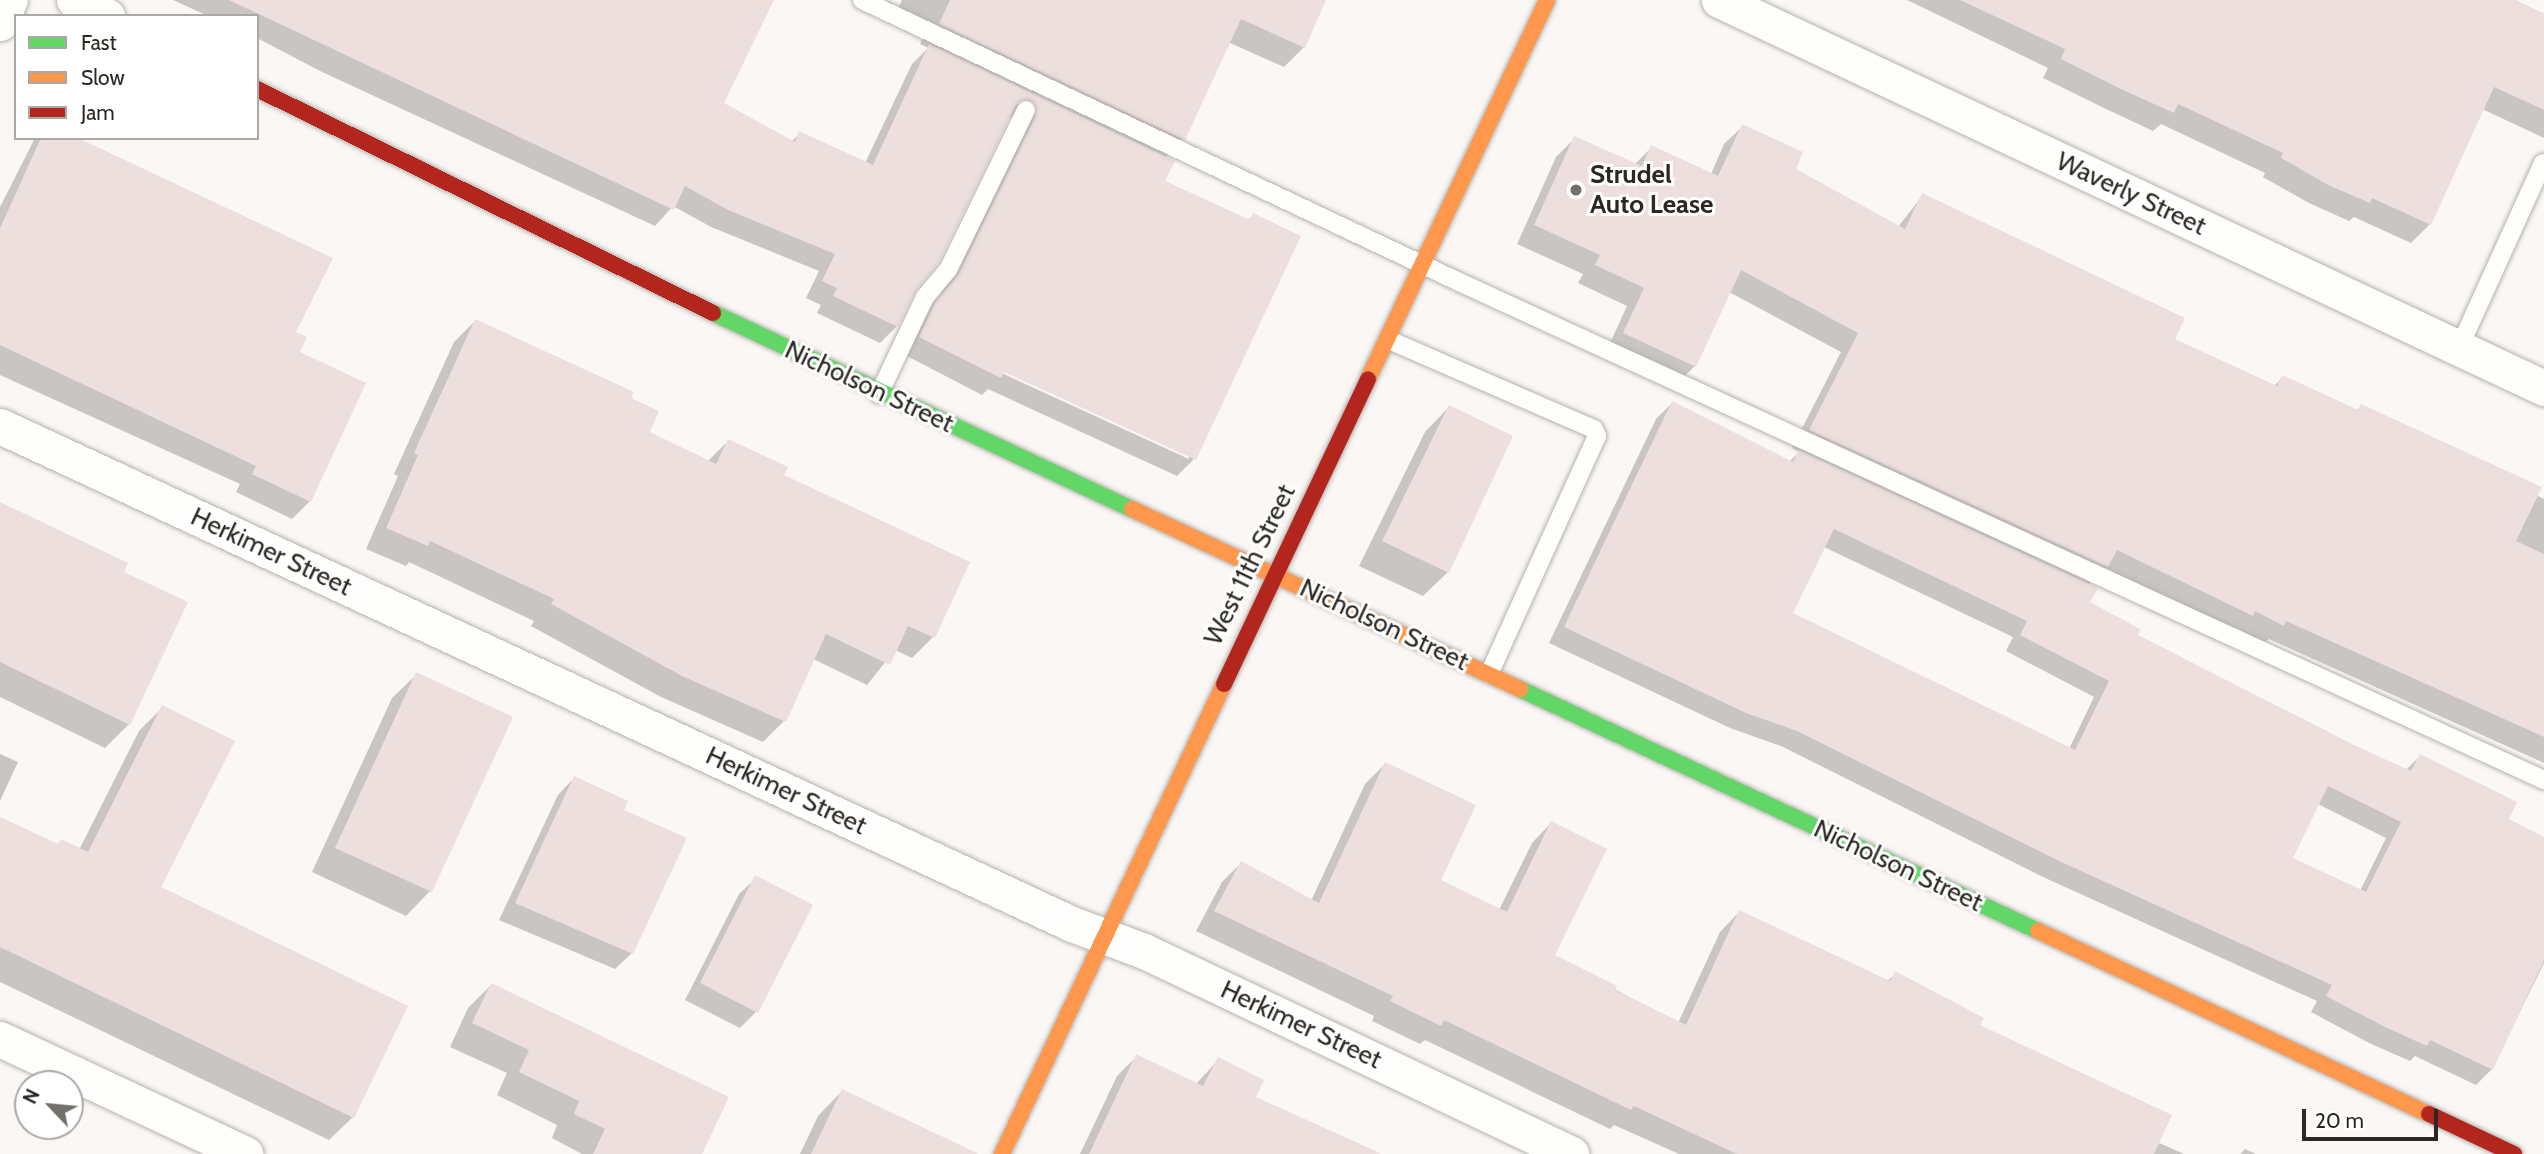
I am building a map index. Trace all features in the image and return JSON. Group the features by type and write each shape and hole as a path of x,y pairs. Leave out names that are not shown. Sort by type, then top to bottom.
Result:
{"street":[{"path":"0,23 10,0"},
{"path":"74,0 103,14"},
{"name":"West 11th Street","path":"1002,1154 1273,573 1389,340 1547,0"},
{"name":"Waverly Street","path":"1719,0 2544,388"},
{"name":"Nicholson Street","path":"259,90 879,394 1273,573 2514,1154"},
{"name":"Herkimer Street","path":"0,426 1072,924 1105,933 1571,1154"},
{"path":"0,1039 245,1154"}],"lane":[{"path":"862,0 1423,265 2544,780"},
{"path":"879,394 925,297 948,270 1026,110"},
{"path":"2459,348 2543,163"},
{"path":"1389,340 1594,429 1597,436 1489,674"}],"building":[{"path":"229,0 774,0 724,103 795,142 799,131 873,165 929,44 1175,161 1165,181 1250,220 1253,213 1301,236 1196,460 1004,372 1001,378 919,337 935,303 958,275 1036,115 1030,100 1016,105 938,264 915,292 898,327 833,296 837,288 822,281 835,254 728,210 685,186 674,210"},
{"path":"950,0 1326,0 1305,48 1241,19 1185,140 939,24"},
{"path":"1960,0 2516,0 2544,14 2544,110 2494,87 2431,225 2372,198 2370,203 2328,185 2281,158 2283,153 2178,104 2174,113 2123,90 2061,59 2065,49"},
{"path":"1742,124 1803,152 1796,169 1905,229 1922,193 2185,318 2175,339 2277,386 2282,375 2358,410 2361,404 2542,487 2516,541 2544,554 2544,737 2286,621 2284,626 2255,611 2253,616 2117,550 2108,567 1809,430 1858,333 1741,270 1696,367 1623,333 1644,288 1595,265 1600,255 1534,225 1574,136 1642,166 1651,145 1718,176"},
{"path":"40,140 82,140 333,258 296,332 307,337 300,352 366,383 311,502 252,474 256,466 0,345 0,228"},
{"path":"475,319 634,392 631,398 659,411 650,432 716,464 728,439 788,467 784,475 970,562 935,638 908,626 890,665 826,634 786,722 682,676 551,604 554,599 430,541 428,546 386,528 418,455 414,453"},
{"path":"1672,401 1793,462 1799,450 2098,588 2090,602 2140,629 2138,635 2354,745 2411,771 2420,754 2517,802 2509,819 2544,837 2544,960 2493,1070 2430,1040 2427,1046 2385,1027 2326,996 2332,985 2059,861 1797,731 1746,713 1564,627","holes":["1834,529 2027,621 2020,635 2109,681 2075,750 1793,613","2328,786 2401,822 2366,892 2293,858"]},
{"path":"1449,405 1513,436 1449,573 1382,541"},
{"path":"0,502 128,563 124,572 188,602 130,725 0,662"},
{"path":"416,672 513,717 432,892 335,848"},
{"path":"162,705 235,741 161,887 408,1006 354,1118 0,947 0,817 58,844 61,839 88,852"},
{"path":"1385,762 1476,805 1441,880 1507,912 1551,821 1607,849 1555,955 1617,986 1615,990 1686,1025 1739,910 1890,981 1895,971 1984,1018 1980,1025 2172,1115 2154,1154 1737,1154 1634,1106 1631,1110 1444,1020 1441,1026 1390,1001 1393,996 1214,911 1241,861 1319,903"},
{"path":"574,776 628,801 624,810 687,838 633,954 515,903"},
{"path":"755,875 813,905 758,1013 700,983"},
{"path":"491,983 729,1097 702,1154 593,1154 605,1129 574,1114 579,1101 519,1072 529,1050 472,1023"},
{"path":"1136,1054 1203,1086 1218,1057 1264,1080 1256,1097 1382,1154 1089,1154"},
{"path":"842,1089 979,1154 811,1154"}],"traffic: fast":[{"path":"713,313 1132,509"},
{"path":"1520,689 2038,931"}],"traffic: slow":[{"path":"1368,379 1547,0"},
{"path":"1132,509 1520,689"},
{"path":"1002,1154 1224,684"},
{"path":"2038,931 2429,1114"}],"traffic: jam":[{"path":"259,90 713,313"},
{"path":"1224,684 1368,379"},
{"path":"2429,1114 2514,1154"}],"place":[{"name":"Strudel Auto Lease","path":"1576,190"}]}
